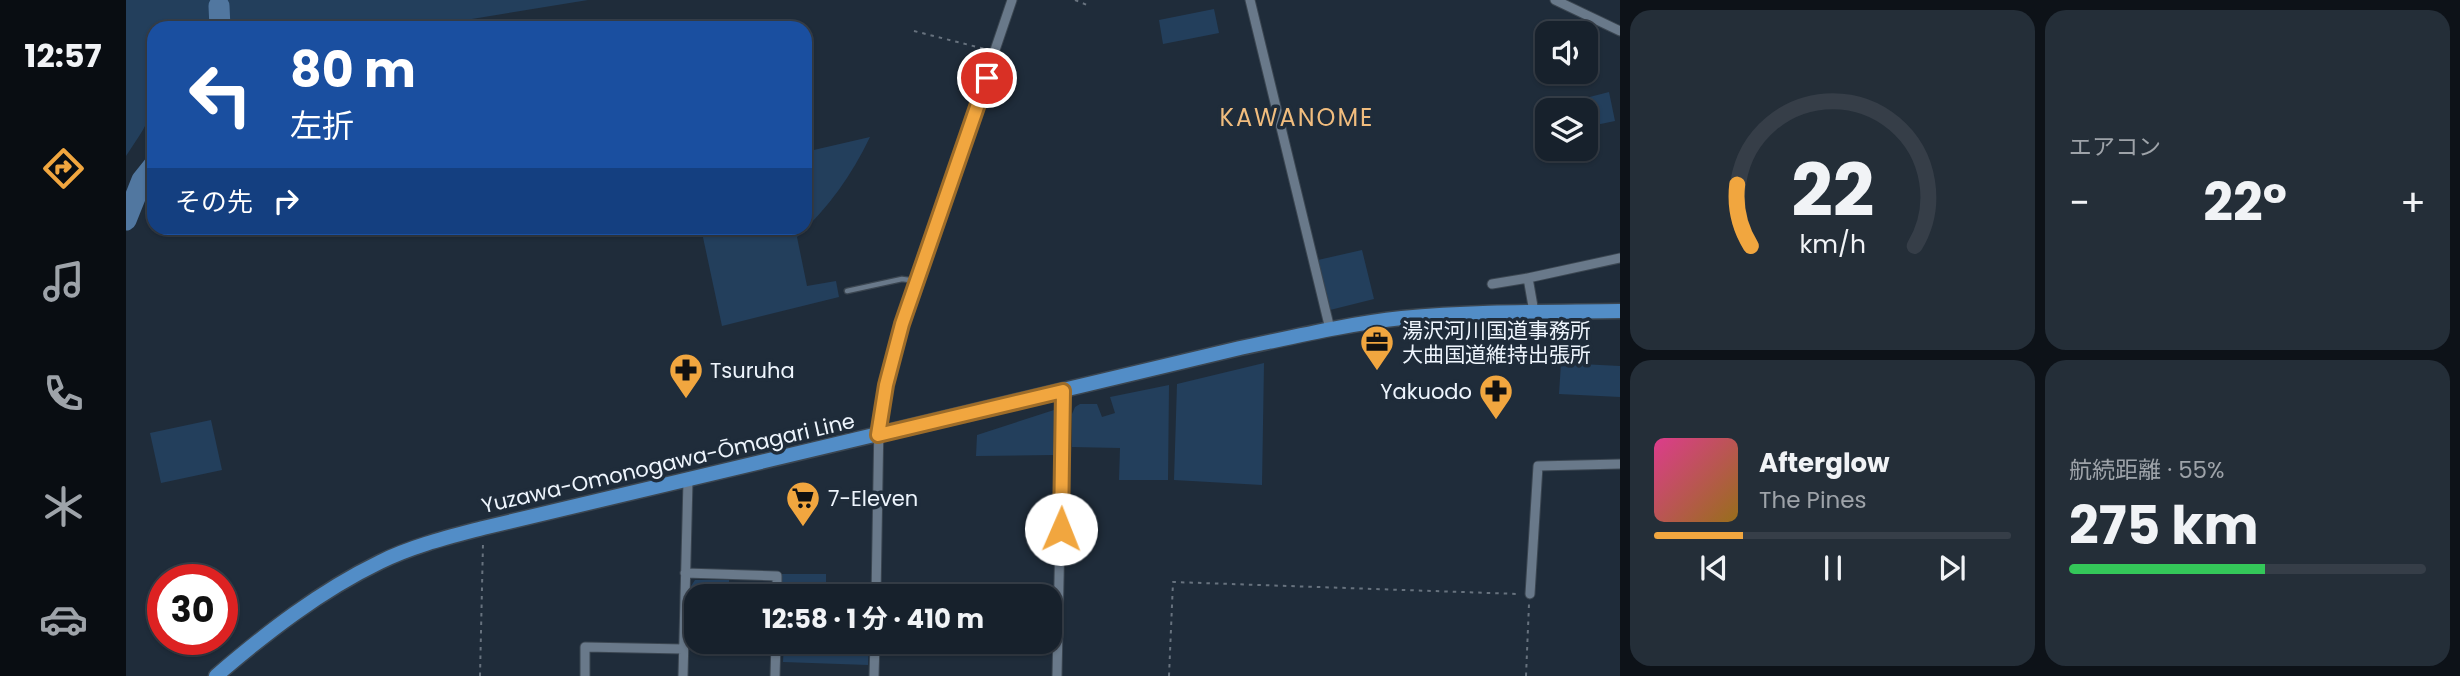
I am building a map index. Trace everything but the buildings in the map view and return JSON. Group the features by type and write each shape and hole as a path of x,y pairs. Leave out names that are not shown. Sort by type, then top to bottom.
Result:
{"main road":[{"name":"Yuzawa-Omonogawa-Ōmagari Line","path":"216,676 255,643 337,584 383,561 483,528 1330,329 1399,318 1468,313 1620,311"}],"street":[{"path":"876,584 878,435 886,385 902,324 1012,0"},
{"path":"1250,0 1330,329"},
{"path":"1555,0 1620,31"},
{"path":"1492,284 1620,258"},
{"path":"1528,278 1534,312"},
{"path":"1056,584 1063,391"},
{"path":"1530,594 1538,467 1620,464"},
{"path":"682,676 688,481"},
{"path":"685,573 777,576 777,584"},
{"path":"585,676 585,647 683,649"},
{"path":"775,676 776,654"},
{"path":"874,676 875,654"},
{"path":"1055,654 1057,676"}],"lane":[{"path":"847,291 902,279 917,281"}],"path":[{"path":"1075,0 1087,5"},
{"path":"914,31 996,52"},
{"path":"480,676 483,528"},
{"path":"1169,676 1173,582 1530,594 1526,676"}],"shaded area":[{"path":"126,0 588,0 460,21 147,21 147,122 126,156"},
{"path":"1214,9 1219,33 1163,44 1159,20"},
{"path":"1609,92 1615,121 1598,125 1598,98 1586,98"},
{"path":"870,137 838,190 812,221 812,150"},
{"path":"702,235 799,235 797,237 807,286 836,281 839,297 722,326"},
{"path":"1362,250 1374,299 1330,310 1318,260"},
{"path":"1264,363 1262,485 1174,480 1177,384"},
{"path":"1561,363 1620,366 1620,397 1559,394"},
{"path":"1169,385 1168,480 1119,480 1120,448 1072,447 1072,414 1075,407 1080,404 1097,404 1102,417 1115,413 1110,397"},
{"path":"1054,410 1053,455 976,456 977,435"},
{"path":"211,420 222,470 161,483 150,433"},
{"path":"782,574 826,574 826,584 782,584"},
{"path":"695,580 729,580 729,584 692,584"},
{"path":"783,654 868,654 868,665 783,662"}],"waterway":[{"path":"219,6 220,21"},
{"path":"126,220 147,174"}],"place":[{"name":"湯沢河川国道事務所 大曲国道維持出張所","path":"1377,372"},
{"name":"Tsuruha","path":"686,400"},
{"name":"Yakuodo","path":"1496,421"},
{"name":"7-Eleven","path":"803,528"}],"district":[{"name":"KAWANOME","path":"1297,117"}],"route":[{"path":"987,78 902,324 886,385 878,435 1063,391 1061,529"}]}
